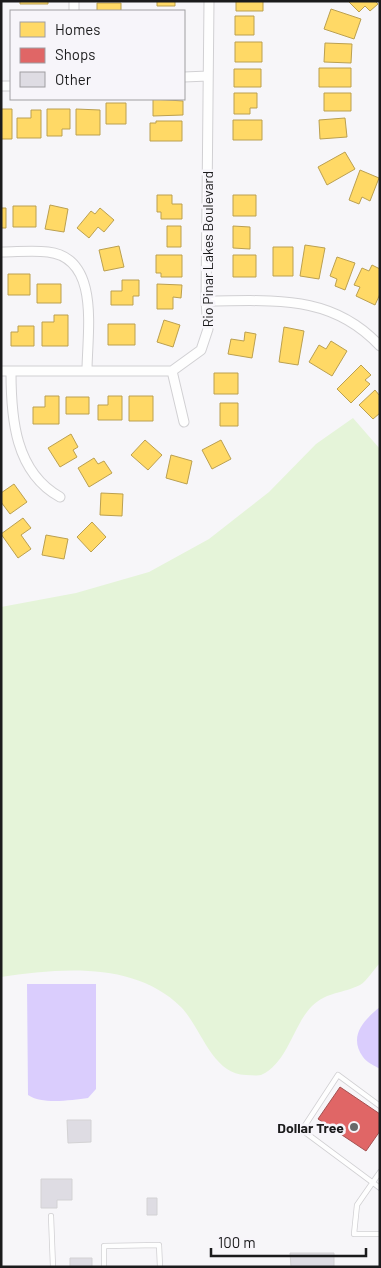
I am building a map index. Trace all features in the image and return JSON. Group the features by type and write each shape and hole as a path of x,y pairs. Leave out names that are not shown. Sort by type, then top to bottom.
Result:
{"street":[{"name":"Rio Pinar Lakes Boulevard","path":"172,371 201,350 208,329 206,301 209,1"},
{"path":"185,77 208,76"},
{"path":"1,252 49,252 67,258 80,270 88,288 87,371"},
{"path":"206,301 295,302 321,308 352,322 380,346"},
{"path":"60,497 46,489 24,458 16,438 6,372 172,371 184,422"}],"lane":[{"path":"380,1106 338,1075 302,1130 372,1184 380,1188"},
{"path":"380,1172 357,1205 354,1234 380,1234"},
{"path":"50,1216 52,1267"},
{"path":"104,1267 104,1246 159,1245 160,1267"}],"green space":[{"path":"353,418 380,449 380,963 360,985 329,995 312,1006 305,1014 278,1062 270,1069 261,1075 234,1073 216,1059 181,1007 162,992 142,982 96,971 72,970 1,977 1,607 76,593 149,572 209,539 269,492 316,444"}],"shaded area":[{"path":"27,984 96,984 96,1089 88,1098 49,1101 28,1095"},
{"path":"380,1007 380,1069 364,1059 357,1042 360,1029 368,1017"}],"building: Homes":[{"path":"20,1 48,1 48,4 20,4"},
{"path":"157,1 175,1 175,6 157,6"},
{"path":"236,1 263,1 263,11 236,11"},
{"path":"348,1 375,1 378,4 370,11 365,6 359,12"},
{"path":"97,3 121,3 121,10 97,10"},
{"path":"331,9 361,19 354,39 324,29"},
{"path":"235,16 254,16 254,35 235,35"},
{"path":"235,42 262,42 262,62 235,62"},
{"path":"325,43 352,44 351,63 324,62"},
{"path":"319,68 351,68 351,87 319,87"},
{"path":"234,69 261,69 261,87 234,87"},
{"path":"234,93 257,93 257,108 250,108 250,114 234,114"},
{"path":"324,93 351,93 351,111 324,111"},
{"path":"153,100 183,101 183,115 153,116"},
{"path":"106,103 126,103 126,124 106,124"},
{"path":"1,109 12,109 12,139 1,139"},
{"path":"47,109 70,109 70,129 62,129 62,136 47,136"},
{"path":"76,109 100,110 100,135 76,135"},
{"path":"31,110 41,110 41,138 17,138 17,118 31,118"},
{"path":"345,118 347,137 320,139 319,120"},
{"path":"233,120 262,120 262,140 233,140"},
{"path":"156,121 182,121 182,141 150,141 150,123 156,123"},
{"path":"345,152 355,169 327,185 318,167"},
{"path":"360,170 379,178 370,201 362,197 359,204 349,200"},
{"path":"157,195 172,195 172,204 182,204 182,219 161,219 161,212 157,212"},
{"path":"233,195 256,195 256,216 233,216"},
{"path":"50,205 68,209 64,232 45,229"},
{"path":"13,206 36,206 36,227 13,227"},
{"path":"1,208 6,208 6,228 1,228"},
{"path":"100,208 114,220 104,232 98,227 89,238 77,228 91,211 95,214"},
{"path":"167,226 181,226 181,247 167,247"},
{"path":"233,226 250,227 250,249 233,248"},
{"path":"305,245 325,248 319,279 300,276"},
{"path":"119,246 124,267 104,271 99,250"},
{"path":"273,247 293,247 293,276 273,276"},
{"path":"156,255 182,255 182,277 161,277 161,273 156,273"},
{"path":"233,255 256,255 256,277 233,277"},
{"path":"337,257 355,263 345,290 335,286 337,279 330,276"},
{"path":"372,265 380,269 380,294 375,305 356,296 360,287 354,285 362,268 369,271"},
{"path":"8,274 30,274 30,295 8,295"},
{"path":"122,280 139,280 139,296 133,296 133,305 111,305 111,291 122,291"},
{"path":"37,284 61,284 61,303 37,303"},
{"path":"157,284 182,285 181,298 173,297 173,309 157,309"},
{"path":"54,315 68,315 68,346 42,346 42,322 54,322"},
{"path":"164,320 180,325 173,347 157,342"},
{"path":"108,324 135,324 135,345 108,345"},
{"path":"18,326 34,326 34,346 11,346 11,332 18,332"},
{"path":"284,327 304,331 298,365 279,362"},
{"path":"245,332 256,334 252,358 228,354 231,339 244,341"},
{"path":"331,341 347,351 332,376 309,362 319,345 326,349"},
{"path":"361,365 371,375 365,380 370,384 351,403 337,389"},
{"path":"214,373 238,373 238,394 214,394"},
{"path":"375,390 380,396 380,413 373,419 359,405"},
{"path":"45,396 59,396 59,424 33,424 33,407 45,407"},
{"path":"108,396 122,396 122,420 98,420 98,405 108,405"},
{"path":"129,396 153,396 153,421 129,421"},
{"path":"66,397 89,397 89,414 66,414"},
{"path":"220,403 238,403 238,426 220,426"},
{"path":"71,434 78,447 73,450 77,457 60,467 48,448"},
{"path":"145,440 162,455 148,470 131,455"},
{"path":"221,440 231,459 212,469 202,450"},
{"path":"171,455 192,461 187,484 166,478"},
{"path":"94,458 98,464 104,461 112,473 89,487 78,468"},
{"path":"14,484 27,502 10,514 1,502 1,493"},
{"path":"101,493 123,494 122,516 100,515"},
{"path":"23,518 31,528 21,535 31,549 18,558 1,534"},
{"path":"92,522 106,537 91,552 77,537"},
{"path":"46,535 68,539 64,559 42,555"}],"building: Shops":[{"path":"340,1087 380,1114 380,1131 366,1151 318,1119"}],"building: Other":[{"path":"67,1120 91,1120 91,1142 68,1143"},
{"path":"41,1179 72,1179 72,1200 57,1200 57,1208 41,1208"},
{"path":"147,1198 157,1198 157,1215 147,1215"},
{"path":"290,1253 334,1253 334,1267 291,1267"},
{"path":"70,1258 92,1258 92,1267 70,1267"}],"place":[{"name":"Dollar Tree","path":"354,1127"}]}
